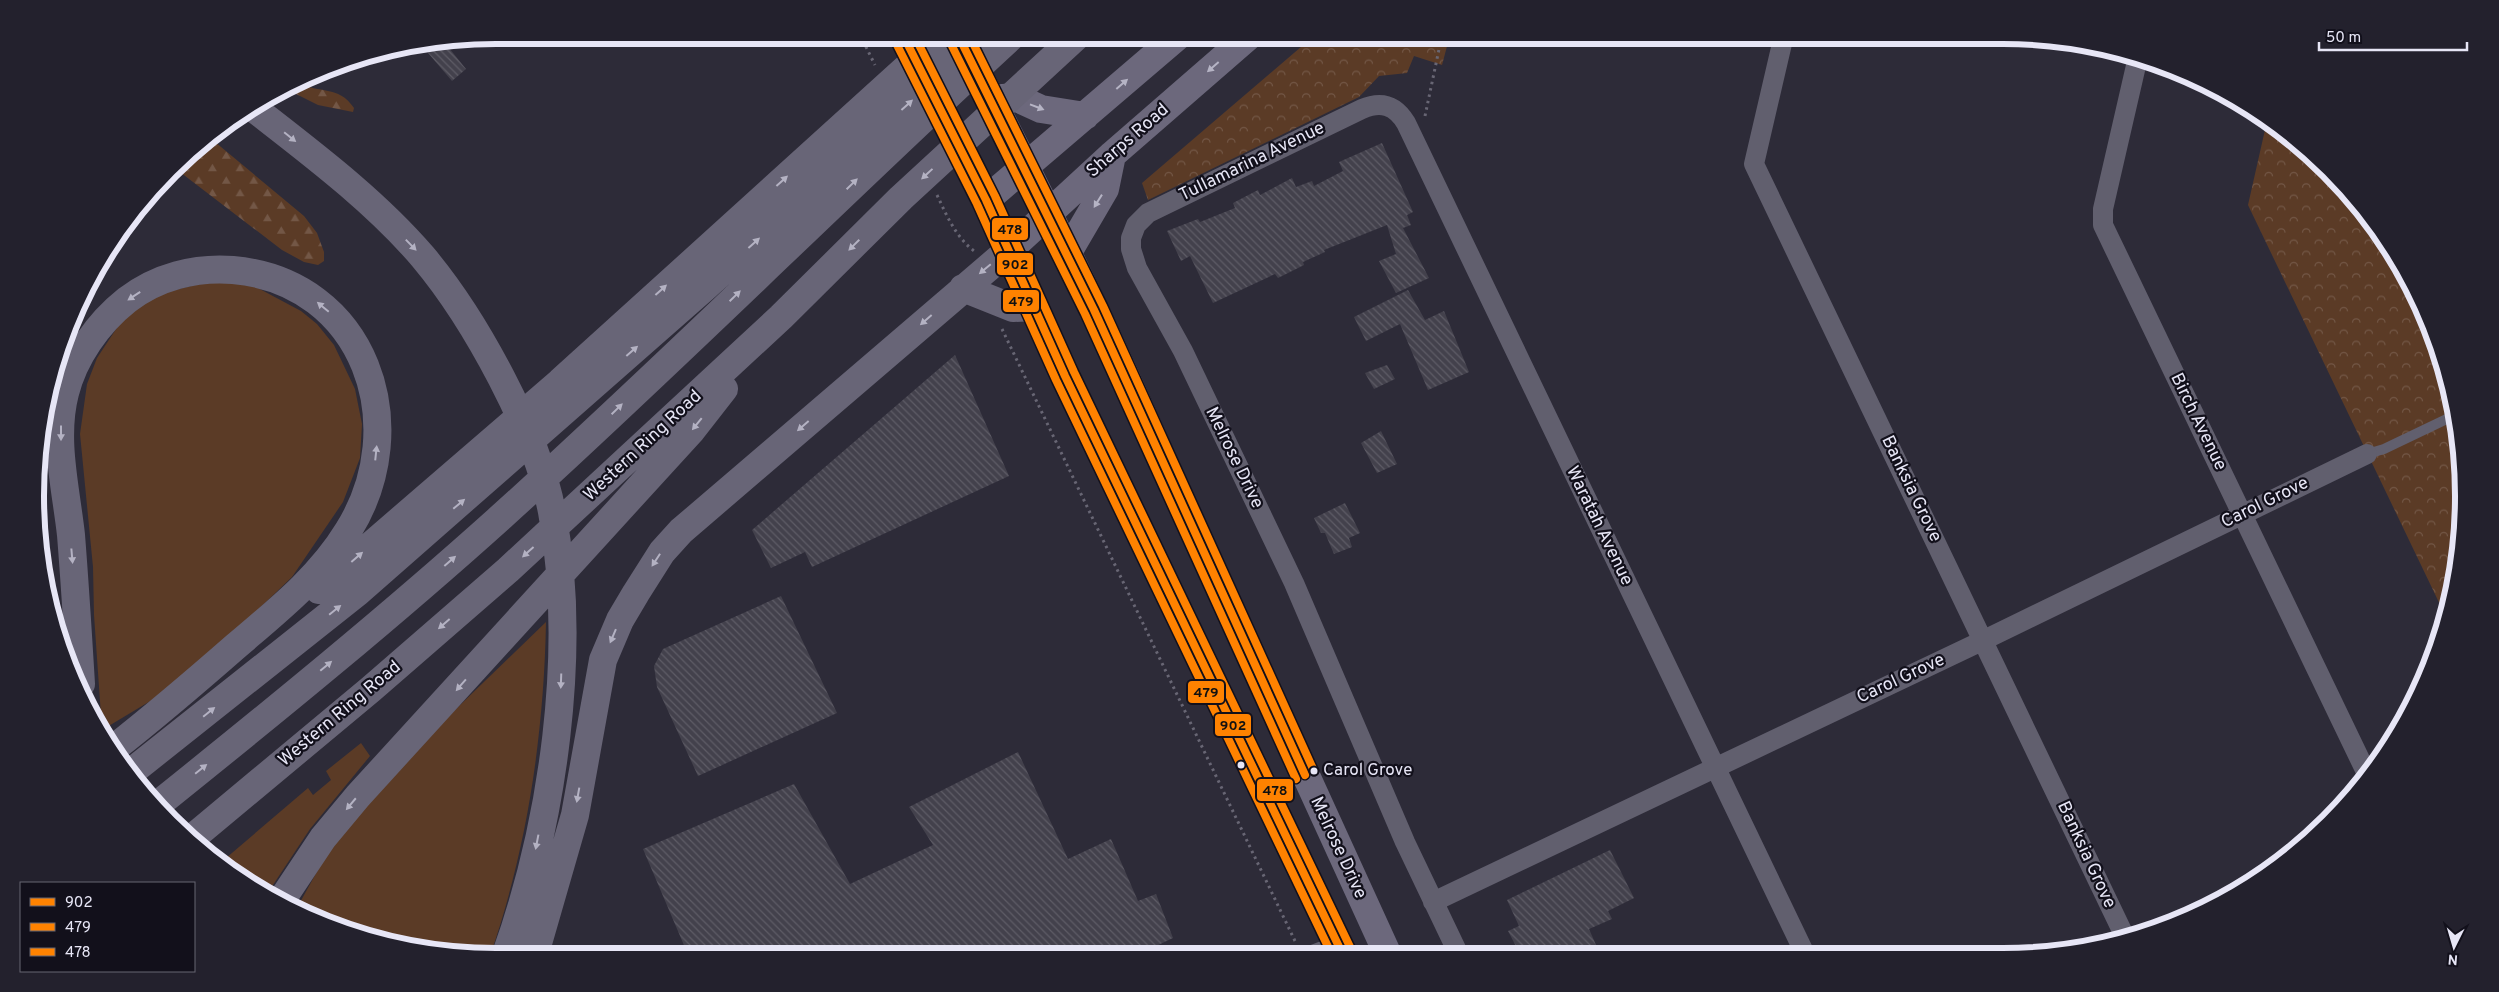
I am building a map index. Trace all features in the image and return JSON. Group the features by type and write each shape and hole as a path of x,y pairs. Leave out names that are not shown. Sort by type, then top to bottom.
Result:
{"highway":[{"path":"136,769 358,592 488,479 565,394 858,112 933,44"},
{"path":"162,801 369,630 500,518 582,443 975,44"},
{"path":"119,745 327,583 478,454 565,394 1002,44"},
{"name":"Western Ring Road","path":"196,835 371,689 508,570 781,317 901,198 1068,44"},
{"path":"259,111 335,173 384,218 423,258 458,305 493,362 538,458 552,510 560,564 561,688 548,785 536,849 508,948"},
{"path":"537,948 575,815 603,660 620,620 662,552 681,531 1009,250"},
{"path":"80,674 75,582 61,441 62,407 74,367 85,346 116,309 148,287 191,272 225,269 251,272 281,281 299,289 329,311 352,337 361,354 374,389 378,427 374,476 366,500 350,529 330,558 308,582 154,717"},
{"path":"963,288 1013,308 1035,307"},
{"path":"284,896 322,838 515,621 692,430 781,317"}],"main road":[{"path":"908,44 986,200 1066,376 1340,948"},
{"name":"Melrose Drive","path":"963,44 1048,214 1149,427 1385,948"},
{"path":"986,200 1168,44"},
{"name":"Sharps Road","path":"1009,250 1112,155 1240,44"},
{"path":"991,99 1015,97 1041,110 1085,116"},
{"path":"1067,254 1105,189 1112,155"},
{"path":"1256,773 1296,754"}],"street":[{"name":"Banksia Grove","path":"1782,44 1754,164 2123,932"},
{"name":"Birch Avenue","path":"2136,64 2103,209 2103,225 2364,768"},
{"name":"Tullamarina Avenue","path":"1131,238 1136,225 1148,212 1362,109 1378,104 1386,105"},
{"name":"Waratah Avenue","path":"1386,105 1401,114 1406,123 1802,948"},
{"name":"Melrose Drive","path":"1131,238 1131,249 1137,268 1182,351 1294,584 1433,902 1456,948"},
{"name":"Carol Grove","path":"1433,902 1715,766 1984,640 2367,454"}],"lane":[{"path":"2367,454 2448,419"}],"path":[{"path":"1424,117 1440,44"},
{"path":"988,299 983,311 998,321 1297,948"}],"green space":[{"path":"1304,44 1448,44 1442,65 1414,56 1407,73 1379,76 1359,97 1148,200 1142,183"},
{"path":"306,86 335,93 348,101 354,108 353,112 318,105 292,92"},
{"path":"2265,128 2301,156 2343,198 2379,245 2409,296 2421,323 2440,379 2451,437 2454,466 2454,526 2447,584 2441,607 2248,205"},
{"path":"215,142 304,216 317,233 324,252 324,261 318,265 304,262 282,250 180,172"},
{"path":"215,280 256,287 301,311 317,324 334,345 355,389 362,424 360,458 343,502 292,577 217,649 152,700 107,727 101,717 94,615 93,567 80,434 87,384 97,358 124,317 151,296"},
{"path":"546,622 542,707 531,791 514,875 493,948 466,947 408,940 351,924 299,904 325,857 397,766"},
{"path":"361,743 370,756 310,829 271,888 226,858 308,788 313,795 331,780 326,771"}],"building":[{"path":"448,47 466,69 452,81 428,53 433,49"},
{"path":"1382,143 1413,212 1407,215 1411,225 1403,228 1429,278 1396,293 1379,261 1396,254 1387,225 1324,250 1325,252 1303,262 1304,265 1278,278 1275,274 1213,303 1190,256 1181,261 1167,231 1198,219 1200,222 1235,208 1233,203 1258,190 1260,195 1292,178 1296,187 1312,181 1314,186 1343,171 1339,162"},
{"path":"1408,290 1425,320 1444,311 1469,372 1428,390 1400,324 1366,341 1354,317"},
{"path":"955,355 1009,476 812,567 805,552 771,568 752,530"},
{"path":"1387,365 1395,379 1374,389 1365,373"},
{"path":"1381,431 1397,464 1377,473 1361,443"},
{"path":"1345,503 1360,533 1349,538 1352,547 1334,554 1325,533 1321,533 1314,518"},
{"path":"781,596 837,713 698,776 657,687 654,666 663,649"},
{"path":"1018,752 1068,859 1111,839 1138,901 1156,894 1173,938 1152,948 685,948 643,849 794,784 850,884 933,845 909,807"},
{"path":"1610,850 1634,898 1608,911 1612,919 1589,929 1597,948 1517,948 1508,931 1519,926 1507,900"}],"transit line":[{"name":"479","path":"897,44 977,204 1056,380 1329,948"},
{"name":"902","path":"908,44 986,200 1065,376 1340,948"},
{"name":"478","path":"919,44 995,196 1074,372 1351,948"},
{"name":"479","path":"951,44 1085,314 1296,779"},
{"name":"902","path":"962,44 1094,310 1305,775"},
{"name":"478","path":"973,44 1103,306 1314,771"}],"place":[{"name":"Carol Grove","path":"1314,771"}]}
